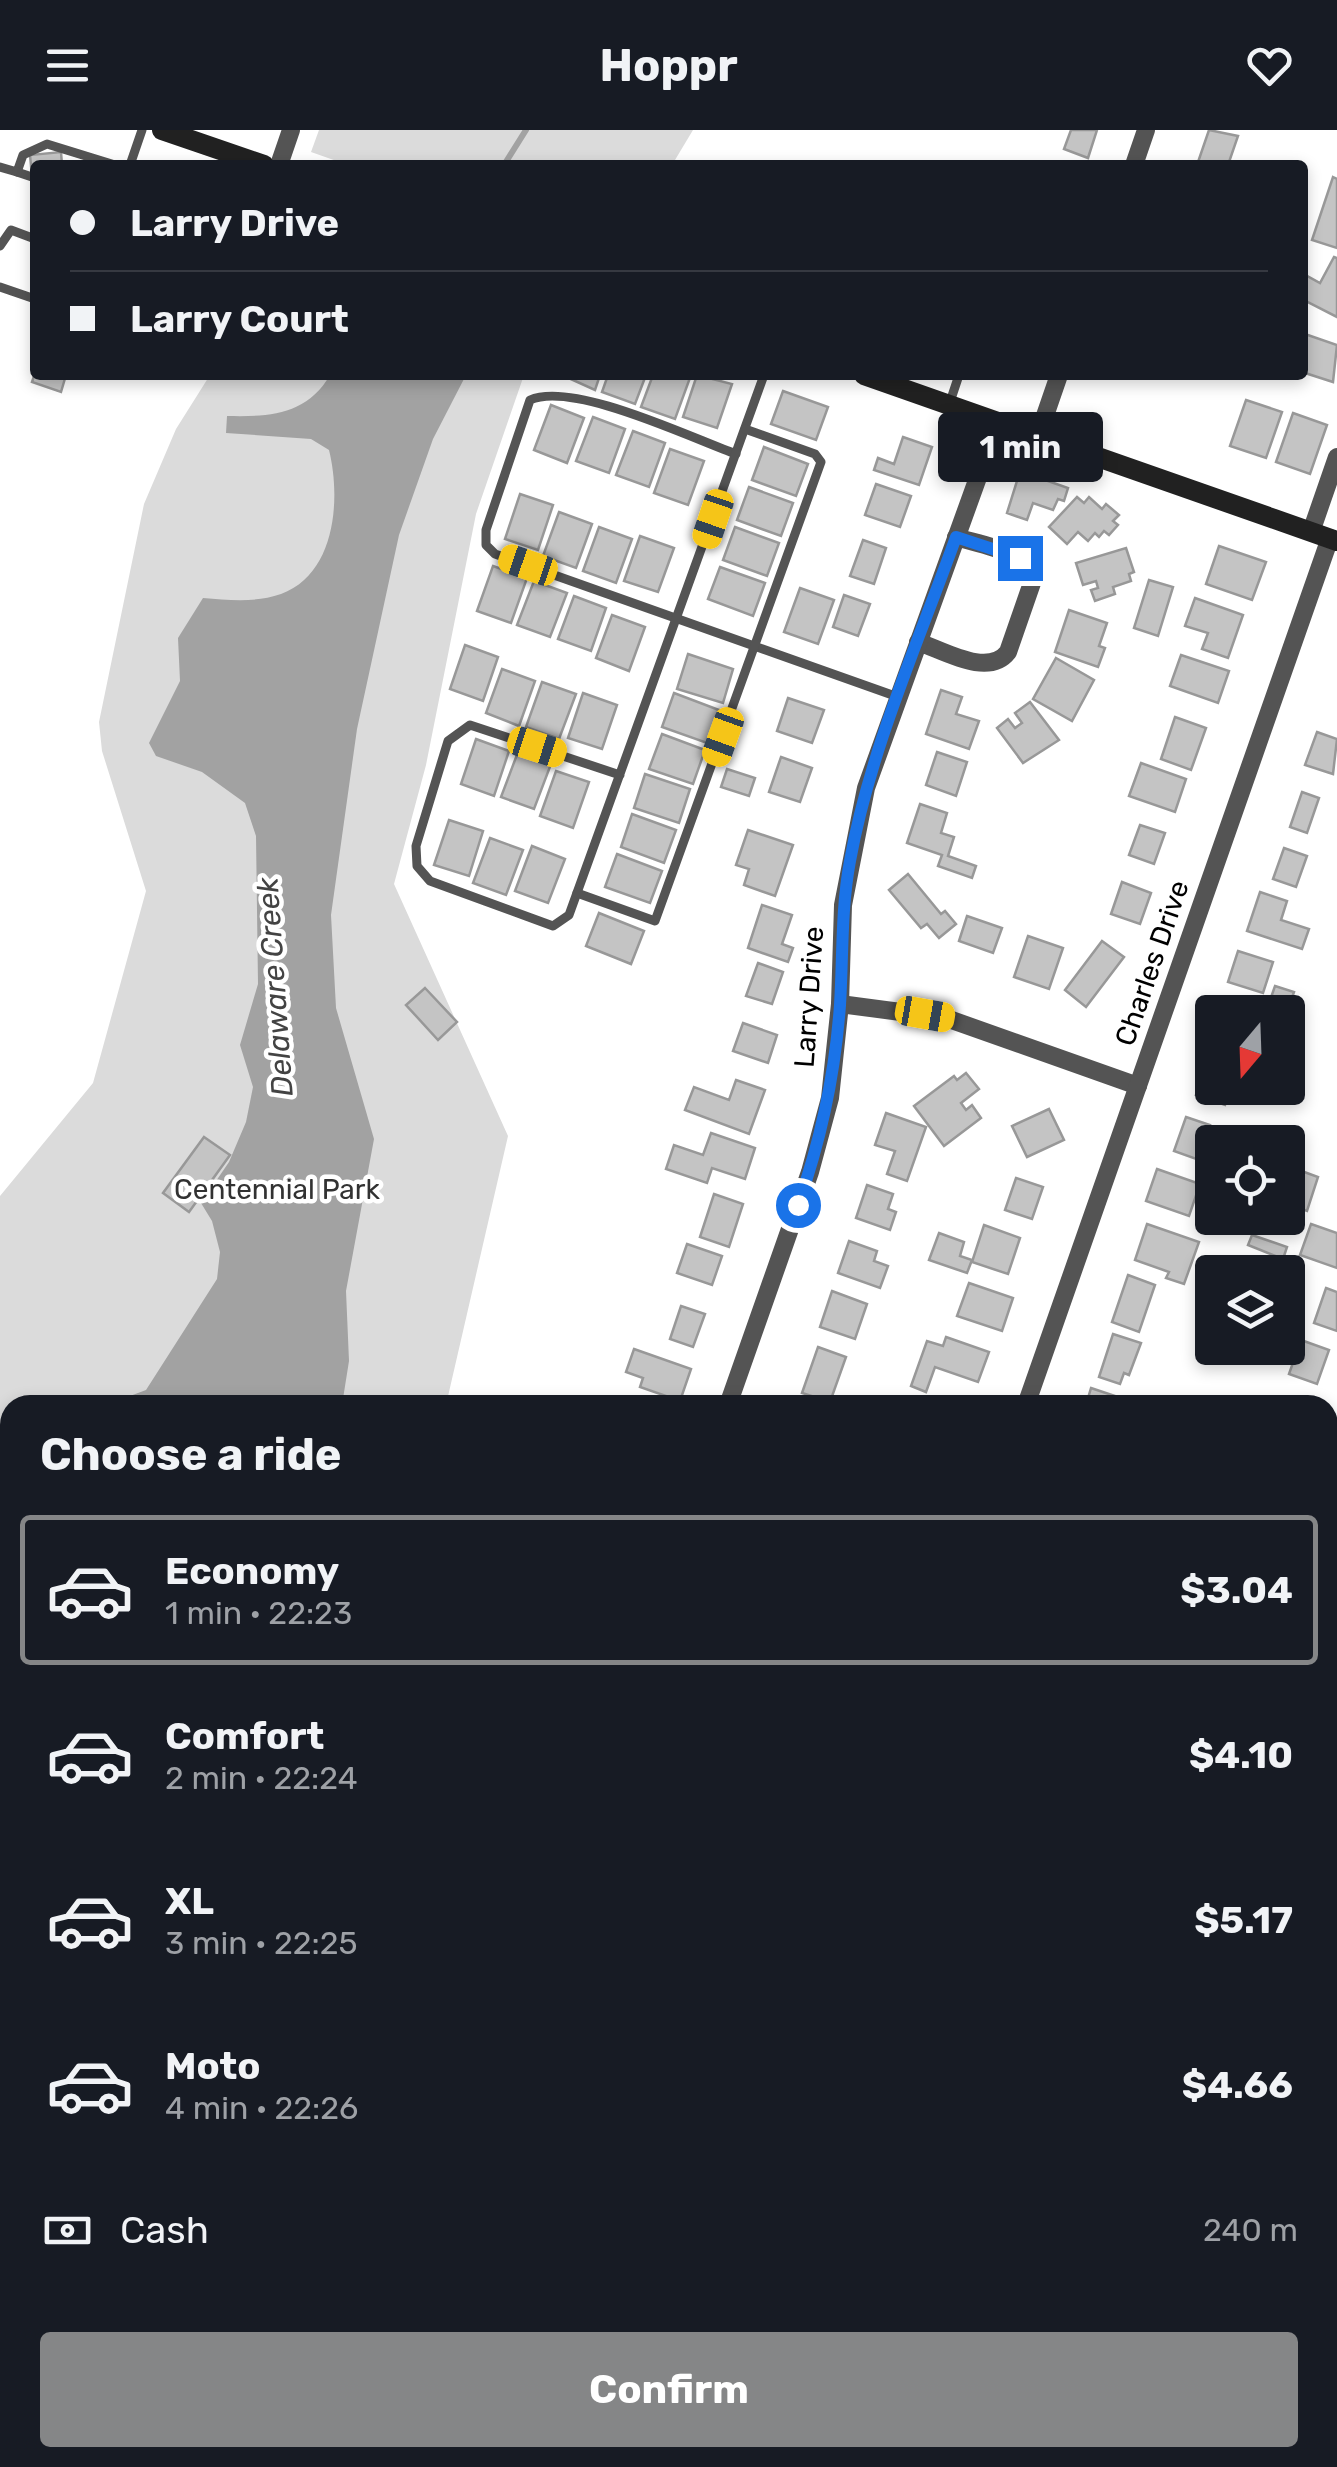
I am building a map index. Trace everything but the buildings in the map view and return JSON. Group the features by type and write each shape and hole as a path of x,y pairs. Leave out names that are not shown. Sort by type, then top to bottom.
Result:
{"street":[{"path":"162,130 249,160"},
{"path":"281,160 291,130"},
{"path":"1136,160 1146,130"},
{"path":"878,380 1326,537"},
{"path":"1038,436 1057,380"},
{"name":"Larry Drive","path":"732,1395 810,1172 830,1098 840,1004 843,904 866,788 998,422"},
{"name":"Charles Drive","path":"1030,1395 1326,537 1337,457"},
{"path":"918,642 986,665 1002,660 1008,652 1033,580 1032,570 1020,558 956,537"},
{"path":"840,1004 946,1018 1138,1086"}],"lane":[{"path":"132,160 142,130"},
{"path":"17,172 23,154 47,144 101,160"},
{"path":"75,160 78,152"},
{"path":"0,167 30,176"},
{"path":"0,246 11,230 30,237"},
{"path":"0,287 30,296"},
{"path":"620,775 470,725 459,729 448,740 416,846 417,866 430,881 553,926 569,915 679,617 762,380"},
{"path":"949,405 958,380"},
{"path":"736,454 578,398 545,394 530,400 486,530 486,545 496,554 898,697"},
{"path":"577,893 656,921 756,645 821,462 815,454 745,429"}],"green space":[{"path":"319,130 693,130 675,160 334,160 311,152"},
{"name":"Centennial Park","path":"207,380 522,380 476,514 426,765 394,884 508,1136 448,1395 0,1395 0,1196 93,1083 146,891 102,751 99,722 144,504 176,429"}],"water":[{"path":"327,380 463,380 433,439 399,535 357,729 331,915 336,1008 374,1139 346,1291 349,1361 344,1395 133,1395 146,1390 217,1279 220,1252 212,1221 201,1203 229,1162 246,1122 253,1087 240,1045 258,984 256,836 245,803 202,772 156,756 149,743 180,681 178,638 203,598 252,600 281,594 299,584 324,552 334,511 329,450 311,439 226,433 227,416 286,411"}],"waterway":[{"name":"Delaware Creek","path":"507,160 526,130"}],"route":[{"path":"798,1205 830,1098 840,1004 843,904 858,818 876,758 956,537 1020,558"}]}
